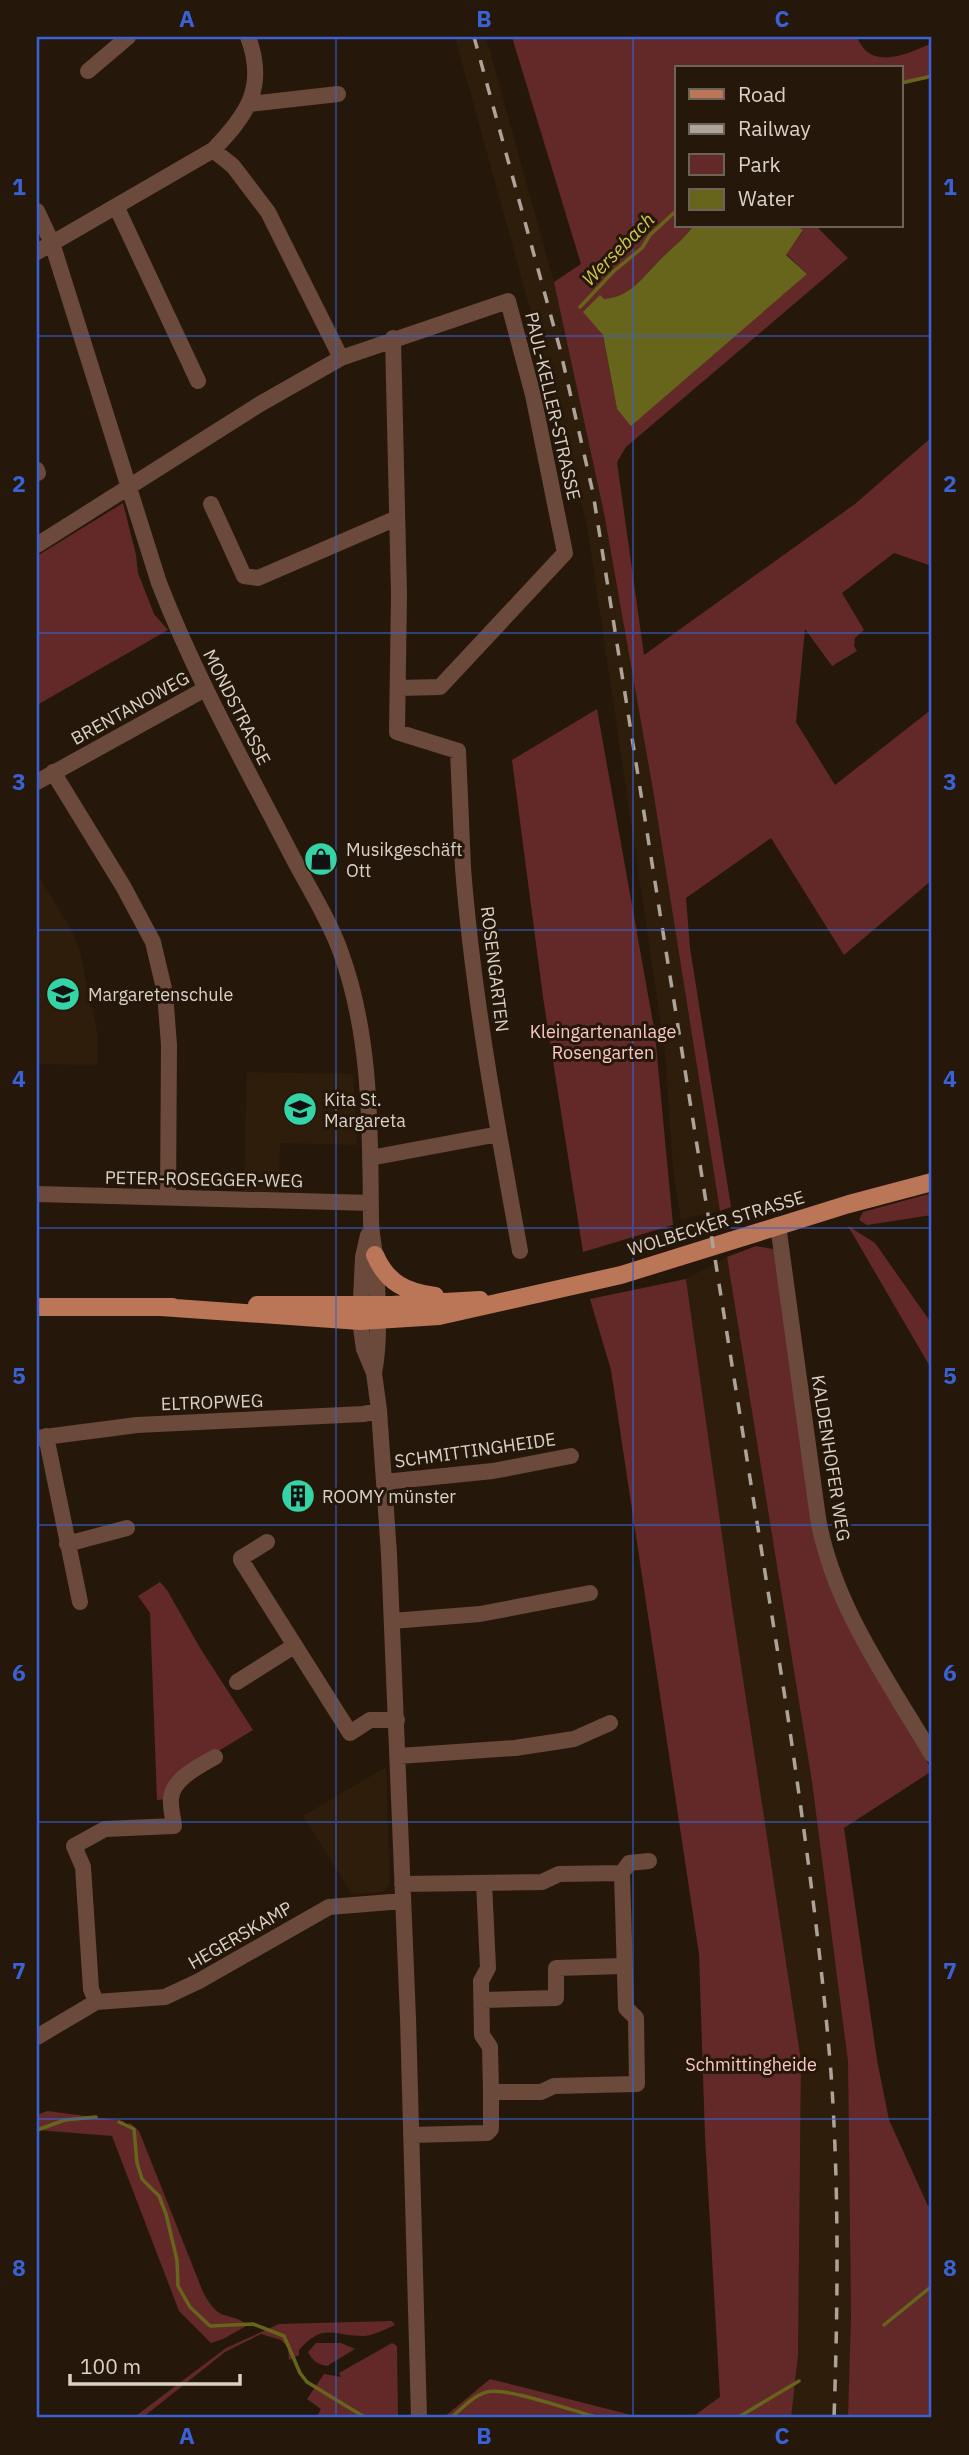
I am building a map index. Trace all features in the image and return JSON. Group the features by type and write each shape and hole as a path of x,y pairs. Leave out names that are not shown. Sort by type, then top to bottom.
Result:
{"main road":[{"name":"WOLBECKER STRASSE","path":"37,1307 161,1307 439,1316 621,1275 778,1225 932,1182"},
{"path":"375,1255 385,1274 401,1288 425,1295 463,1299"},
{"name":"WOLBECKER STRASSE","path":"369,1313 463,1299 512,1301"}],"street":[{"path":"88,71 128,37"},
{"path":"37,252 213,150 234,128 250,104 256,79 255,55 248,37"},
{"path":"250,104 338,94"},
{"path":"213,150 233,166 268,212 341,358"},
{"path":"116,206 198,381"},
{"name":"MONDSTRASSE","path":"37,211 52,243 159,583 176,627 205,689 341,952 362,1035 370,1158 371,1223 375,1255 369,1313"},
{"name":"PAUL-KELLER-STRASSE","path":"37,545 260,404 341,358 393,338 508,301 533,395 565,553 440,687 400,688"},
{"name":"ROSENGARTEN","path":"393,338 400,688 397,732 458,751 463,869 479,1004 520,1251"},
{"path":"211,504 244,576 258,578 397,518"},
{"name":"BRENTANOWEG","path":"37,782 205,689"},
{"path":"53,772 123,886 153,942 165,993 169,1045 168,1198"},
{"path":"370,1158 499,1134"},
{"name":"PETER-ROSEGGER-WEG","path":"37,1194 371,1203"},
{"name":"MONDSTRASSE","path":"369,1313 363,1257 371,1223"},
{"name":"KALDENHOFER WEG","path":"778,1225 818,1518 827,1556 836,1584 861,1634 932,1755"},
{"name":"SCHMITTINGHEIDE","path":"369,1313 363,1349 374,1373 379,1410 399,1756 419,2418"},
{"name":"ELTROPWEG","path":"80,1602 41,1437 137,1425 351,1414 379,1410"},
{"name":"SCHMITTINGHEIDE","path":"384,1482 493,1471 572,1456"},
{"path":"67,1544 127,1528"},
{"path":"267,1542 241,1560 349,1733 370,1720 397,1720"},
{"path":"392,1621 480,1614 590,1593"},
{"path":"237,1682 294,1646"},
{"path":"399,1756 515,1748 574,1739 610,1723"},
{"path":"96,2003 91,1989 83,1867 74,1846 105,1829 181,1825 171,1797 174,1791 187,1775 215,1757"},
{"path":"491,2092 541,2092 554,2086 637,2084 636,2018 626,2008 622,1873 629,1863 649,1861"},
{"path":"402,1884 542,1882 559,1874 622,1873"},
{"path":"411,2135 487,2133 491,2129 490,2047 482,2035 481,1981 488,1968 485,1883"},
{"name":"HEGERSKAMP","path":"37,2037 96,2003 165,1997 199,1981 329,1907 403,1901"},
{"path":"483,2000 556,1998 556,1968 625,1966"}],"shaded area":[{"path":"455,37 486,37 564,319 604,513 653,790 720,1211 681,1219 673,1169 665,1052 587,525"},
{"name":"Margaretenschule","path":"37,874 70,927 80,952 98,1036 97,1065 37,1064"},
{"name":"Kita St. Margareta","path":"247,1072 353,1074 357,1145 280,1143 279,1192 244,1191"},
{"path":"727,1257 812,1782 848,2062 851,2317 849,2418 791,2418 798,2355 801,2061 686,1279"},
{"path":"386,1767 390,1884 383,1892 352,1894 303,1816"}],"green space":[{"path":"512,37 856,37 866,51 881,57 899,56 932,43 932,78 902,85 902,66 675,66 675,228 691,228 631,289 604,299 595,324 603,335 617,409 807,274 786,254 803,231 799,228 818,228 848,258 626,447 617,462 644,655 855,504 932,437 932,566 894,553 842,593 864,630 855,638 854,646 857,651 832,666 805,629 796,722 835,785 932,709 932,880 844,955 771,838 686,898 690,948 731,1207 720,1211 653,790 604,513 554,282 581,264"},
{"path":"123,503 138,573 154,614 168,630 37,705 37,556"},
{"name":"Kleingartenanlage Rosengarten","path":"597,709 655,1034 673,1225 583,1252 543,997 512,760"},
{"path":"932,1193 932,1215 867,1225 859,1220 863,1212"},
{"path":"848,1226 875,1243 932,1324 932,1370"},
{"path":"756,1246 773,1249 778,1266 815,1525 908,1727 932,1771 844,1828 877,2060 889,2120 928,2206 932,2205 932,2418 848,2418 851,2317 848,2062 812,1782 727,1257"},
{"name":"Schmittingheide","path":"686,1279 801,2061 798,2355 791,2418 691,2418 720,2397 705,2136 699,1954 611,1370 590,1299"},
{"path":"160,1582 253,1730 184,1772 167,1799 157,1800 150,1613 138,1596"},
{"path":"47,2111 124,2121 123,2127 130,2123 139,2131 203,2292 219,2313 248,2325 211,2343 179,2311 112,2136 37,2130 37,2115"},
{"path":"392,2321 395,2325 364,2336 322,2333 308,2341 299,2350 299,2355 289,2360 288,2347 281,2340 261,2334 225,2352 142,2418 133,2418 226,2348 279,2324"},
{"path":"316,2343 341,2343 355,2349 327,2366 316,2362 308,2352"},
{"path":"392,2343 397,2346 398,2418 316,2418 321,2409 307,2399 324,2374 341,2377 339,2373"},
{"path":"490,2379 643,2418 443,2418"}],"water":[{"path":"691,228 800,228 803,230 786,255 807,274 631,426 617,409 603,335 583,312 600,295 604,299 631,289"}],"waterway":[{"name":"Wersebach","path":"902,83 932,76"},
{"name":"Wersebach","path":"580,307 614,271 642,248 650,235 675,212"},
{"path":"37,2130 65,2120 96,2117"},
{"path":"119,2122 134,2129 137,2163 142,2179 159,2196 166,2214 177,2260 178,2286 190,2307 210,2326 253,2324 284,2336 300,2373 307,2382 366,2418"},
{"path":"884,2325 932,2286"},
{"path":"737,2418 799,2381"},
{"path":"451,2418 477,2396 497,2391 525,2396 600,2418"}],"railway":[{"path":"474,37 560,349 593,493 786,1704 812,1888 831,2073 837,2246 834,2418"}],"place":[{"name":"Musikgeschäft Ott","path":"321,859"},
{"name":"Margaretenschule","path":"63,994"},
{"name":"Kita St. Margareta","path":"300,1109"},
{"name":"ROOMY münster","path":"298,1496"}]}
